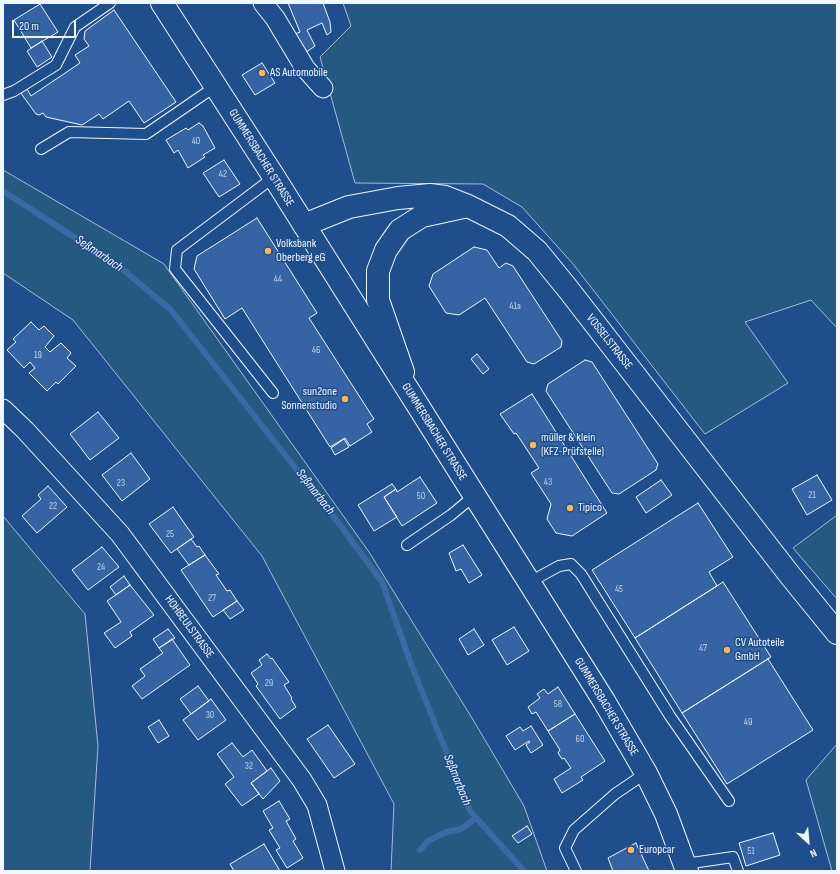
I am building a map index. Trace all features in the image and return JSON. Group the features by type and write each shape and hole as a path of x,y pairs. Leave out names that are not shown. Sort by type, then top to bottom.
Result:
{"main road":[{"name":"GUMMERSBACHER STRASSE","path":"162,3 274,177 528,583 604,701 646,773 666,814 686,868"},
{"name":"VOSSELSTRASSE","path":"304,225 349,207 398,198 430,195 445,197 468,206 508,226 537,251 789,574 837,633"},
{"path":"411,395 378,300 378,271 386,250 400,230 422,216 468,206"}],"street":[{"path":"263,3 275,18 305,68 323,88"},
{"name":"HOHBEULSTRASSE","path":"3,409 25,430 120,534 297,774 317,805 335,871"}],"lane":[{"path":"3,95 14,91 56,65 75,27 110,3"},
{"path":"41,149 69,132 146,134 216,86"},
{"path":"273,393 175,269 177,250 274,177"},
{"path":"407,545 451,515 474,496"},
{"path":"528,583 559,566 570,564 582,574 670,716 729,801"},
{"path":"576,871 565,848 574,830 615,794 646,773"},
{"path":"686,868 733,857 738,871"}],"shaded area":[{"path":"343,3 837,3 837,328 811,300 745,322 788,383 705,434 573,264 522,207 483,184 355,183 320,57 351,26"},
{"path":"3,170 164,264 369,552 472,718 524,806 547,871 391,871 394,804 262,556 73,320 3,273"},
{"path":"837,515 837,599 793,548"},
{"path":"3,516 85,614 98,746 90,871 3,871"},
{"path":"837,744 837,871 832,871 806,780"}],"building":[{"path":"288,3 323,3 330,22 331,32 327,35 322,23 307,30 315,46 305,53 295,34 300,32"},
{"path":"40,4 58,32 31,48 14,20"},
{"path":"114,10 176,102 144,123 129,101 103,119 99,114 82,125 46,117 43,113 39,115 36,114 20,92 26,87 31,96 80,63 75,55 89,46 84,39 85,31"},
{"path":"42,41 52,57 37,67 27,51"},
{"path":"262,63 275,83 255,95 242,75"},
{"path":"199,123 203,126 215,148 203,155 205,157 188,168 178,150 174,153 166,140 186,128 188,130"},
{"path":"224,160 240,184 219,197 203,173"},
{"path":"257,218 317,313 309,318 374,419 367,424 372,432 350,446 345,438 330,447 242,308 225,319 194,269 197,256"},
{"path":"474,247 487,250 499,268 506,263 513,266 562,341 561,347 534,364 527,362 485,298 459,315 446,313 429,286 433,274"},
{"path":"31,322 39,330 44,326 54,336 45,347 50,352 61,343 71,353 67,358 76,366 58,384 56,382 47,391 29,373 35,368 30,362 24,368 7,350 16,342 13,339"},
{"path":"477,354 489,369 483,374 471,359"},
{"path":"585,360 592,362 658,464 656,470 619,494 612,493 546,391 548,384"},
{"path":"532,394 607,513 572,536 556,533 547,519 551,504 531,473 539,468 516,433 514,434 500,414"},
{"path":"98,412 119,438 90,460 70,434"},
{"path":"344,439 349,447 335,455 331,448"},
{"path":"131,453 150,479 122,501 102,475"},
{"path":"817,475 832,500 807,515 792,489"},
{"path":"420,477 437,503 402,526 384,497 396,489 397,492"},
{"path":"661,480 672,495 646,513 636,497"},
{"path":"392,484 396,489 384,497 397,517 374,531 358,505"},
{"path":"48,486 67,507 37,533 22,516 41,499 38,495"},
{"path":"698,503 733,557 709,572 717,586 635,638 592,570"},
{"path":"173,507 194,537 171,553 149,524"},
{"path":"191,539 197,547 199,546 205,555 189,565 177,549"},
{"path":"463,545 482,575 469,583 461,569 456,571 449,553"},
{"path":"102,547 119,567 88,590 72,570"},
{"path":"205,555 219,574 216,575 227,591 230,590 237,601 213,617 181,570"},
{"path":"124,576 130,585 116,595 110,587"},
{"path":"723,582 771,657 682,713 635,638"},
{"path":"130,585 154,615 130,632 132,636 115,648 104,633 121,622 107,601"},
{"path":"237,601 244,610 230,619 223,610"},
{"path":"514,627 529,651 507,665 492,640"},
{"path":"168,629 175,638 159,648 153,639"},
{"path":"474,629 484,645 468,655 459,639"},
{"path":"172,639 190,665 142,699 132,686 145,676 140,669 163,653 159,648"},
{"path":"267,654 271,659 272,658 289,682 284,685 296,707 280,719 256,686 258,684 251,673 262,665 259,660"},
{"path":"768,659 813,730 727,784 682,713"},
{"path":"198,686 209,701 191,714 180,699"},
{"path":"558,687 575,714 548,731 536,712 532,714 528,707 540,698 537,694 544,689 548,694"},
{"path":"211,699 226,720 198,740 183,720"},
{"path":"575,714 605,761 581,777 583,780 562,793 554,779 571,768 564,758 562,759 558,753 560,750 548,731"},
{"path":"159,720 169,736 158,743 148,727"},
{"path":"328,725 355,764 334,778 307,739"},
{"path":"531,726 543,745 531,753 526,745 530,742 529,741 515,750 506,736 520,727 523,731"},
{"path":"232,743 243,757 252,750 267,771 251,783 259,794 242,806 225,784 234,777 217,754"},
{"path":"271,768 280,781 263,799 251,783"},
{"path":"279,801 290,819 286,821 296,839 293,841 303,858 287,868 276,850 280,848 269,830 273,828 263,811"},
{"path":"527,826 532,834 518,843 512,836"},
{"path":"773,833 780,855 746,866 739,843"},
{"name":"Europcar","path":"636,843 649,871 613,871 608,858"},
{"path":"264,844 280,871 234,871 230,864"}],"waterway":[{"name":"Seßmarbach","path":"3,191 120,267 171,310 337,521 382,582 411,664 470,811 524,871"},
{"path":"420,850 428,841 446,832 461,829 476,818"}],"place":[{"name":"AS Automobile","path":"262,73"},
{"name":"Volksbank Oberberg eG","path":"268,251"},
{"name":"sun2one Sonnenstudio","path":"345,399"},
{"name":"müller & klein (KFZ-Prüfstelle)","path":"533,445"},
{"name":"Tipico","path":"570,508"},
{"name":"CV Autoteile GmbH","path":"727,650"},
{"name":"Europcar","path":"631,850"}]}
